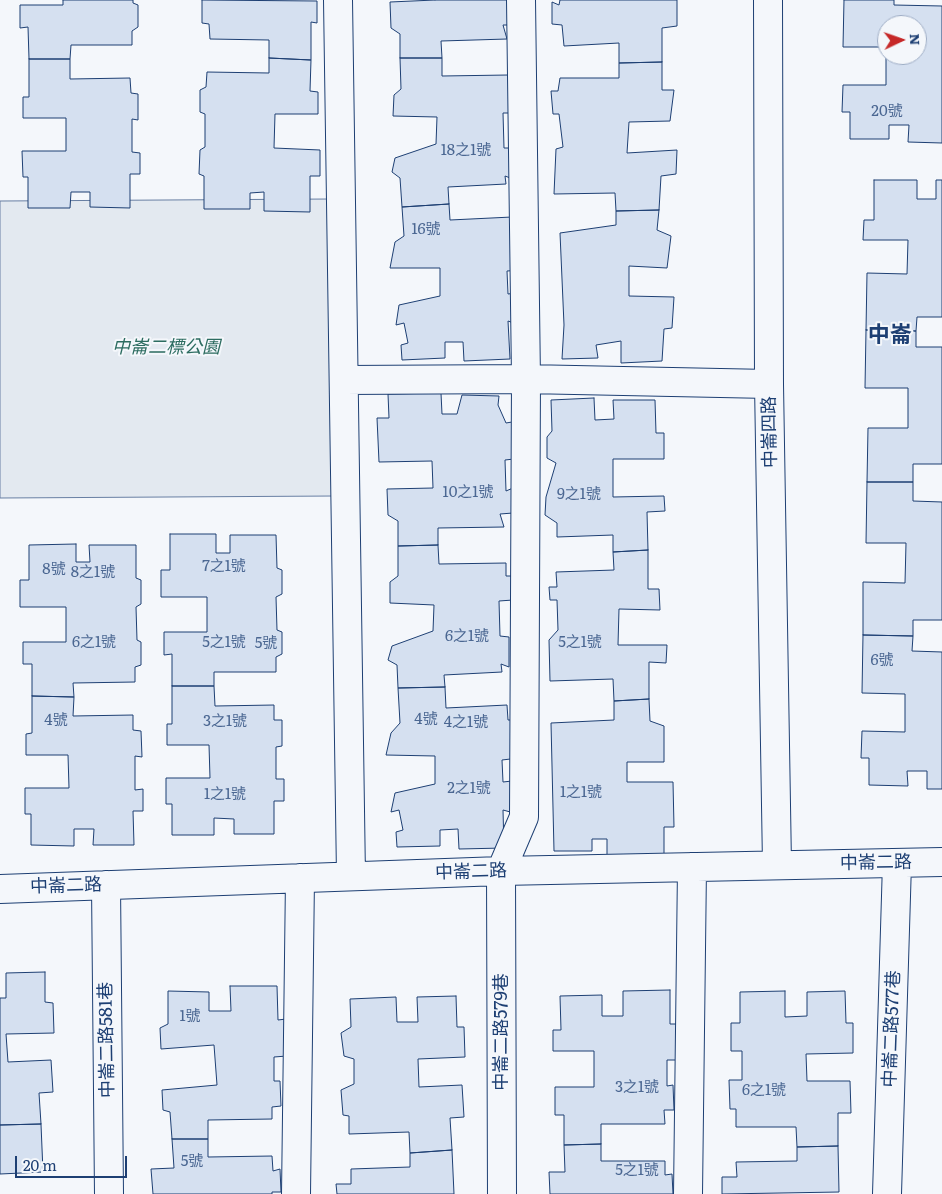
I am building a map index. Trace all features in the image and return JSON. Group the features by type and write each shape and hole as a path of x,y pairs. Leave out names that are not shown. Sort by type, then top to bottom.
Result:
{"street":[{"path":"338,0 352,876"},
{"path":"501,871 524,817 526,379 521,0"},
{"name":"中崙四路","path":"768,0 769,384 777,865"},
{"path":"344,380 526,379 769,384"},
{"name":"中崙二路","path":"0,889 501,871 942,862"},
{"name":"中崙二路577巷","path":"887,1194 897,863"},
{"path":"688,1194 692,867"},
{"name":"中崙二路579巷","path":"501,871 502,1194"},
{"path":"296,1194 300,878"},
{"name":"中崙二路581巷","path":"106,885 109,1194"}],"green space":[{"name":"中崙二標公園","path":"331,199 334,496 0,498 0,201"}],"building":[{"path":"63,0 133,0 133,3 138,5 138,27 132,31 132,45 71,45 70,59 29,59 28,27 20,28 20,5 63,5"},
{"path":"202,0 317,1 317,23 311,22 311,60 269,58 269,40 210,39 209,24 202,23"},
{"path":"508,0 515,25 503,25 507,39 441,41 442,58 400,58 400,34 391,28 390,2"},
{"path":"560,0 677,0 677,26 662,28 662,62 619,63 619,43 564,46 562,25 552,24 552,2 559,5"},
{"path":"844,0 894,0 894,5 942,6 942,143 908,142 909,125 889,125 889,139 850,139 850,112 842,112 843,85 886,85 886,65 927,65 927,15 877,15 877,47 843,47"},
{"path":"269,58 311,60 310,91 318,92 318,114 275,114 274,148 320,150 320,176 310,176 310,212 264,211 264,192 250,193 250,209 204,209 204,176 199,174 200,150 205,147 205,114 200,112 200,90 206,87 207,72 269,73"},
{"path":"400,58 442,58 442,76 508,75 509,88 516,113 503,113 504,148 513,148 513,179 505,176 506,184 448,187 449,204 402,207 400,178 392,172 395,158 436,144 437,117 393,116 394,95 401,89"},
{"path":"29,59 70,59 70,79 130,78 131,93 138,94 138,120 132,119 132,152 140,153 140,174 130,174 130,208 90,207 90,192 71,192 70,208 28,208 28,177 23,177 22,151 66,151 66,118 23,118 23,97 29,97"},
{"path":"662,62 662,90 674,90 670,121 629,122 627,153 677,150 676,174 661,176 659,210 616,211 615,193 554,194 556,149 563,147 559,114 553,114 551,91 558,91 560,78 619,78 619,63"},
{"path":"874,180 917,180 917,199 936,199 936,180 942,180 942,317 917,317 916,331 866,330 867,273 907,274 908,240 863,240 864,220 874,220"},
{"path":"449,204 450,220 512,217 523,270 507,271 508,294 516,293 519,325 508,321 510,359 464,361 463,342 445,342 445,358 402,360 401,345 408,343 404,323 396,325 399,305 440,296 440,268 390,268 395,242 404,236 402,207"},
{"path":"659,210 657,230 671,236 667,268 629,266 629,296 674,297 672,328 664,329 662,361 621,363 621,341 596,345 598,358 562,359 564,325 560,233 616,225 616,211"},
{"path":"866,330 916,331 916,347 942,347 942,464 913,464 913,482 867,482 868,428 908,428 908,388 865,388"},
{"path":"441,393 442,414 457,414 462,395 499,396 498,405 506,423 512,422 514,459 505,460 506,491 513,488 513,513 500,514 504,527 438,528 438,545 398,546 398,521 388,515 387,489 433,488 432,461 379,462 377,418 389,418 388,394"},
{"path":"594,398 595,420 614,419 613,400 655,400 656,433 664,433 664,459 613,459 613,497 664,496 665,511 647,512 648,550 613,552 613,535 557,537 557,523 545,515 546,497 556,463 547,458 547,437 552,431 551,400"},
{"path":"867,482 913,482 913,501 942,502 942,620 913,620 913,636 863,635 863,582 905,583 906,543 866,543"},
{"path":"170,534 216,534 216,553 230,553 230,535 276,535 277,568 282,570 282,594 276,597 277,630 282,632 282,654 276,657 276,672 214,672 214,686 172,686 172,654 164,655 164,632 207,632 207,597 161,597 161,570 170,570"},
{"path":"76,544 76,562 90,562 89,545 136,545 136,578 141,580 141,604 136,607 137,640 141,642 141,665 135,667 135,682 73,683 74,697 32,696 32,664 23,664 23,642 66,642 66,607 20,607 20,580 29,580 29,545"},
{"path":"438,545 439,564 506,563 506,576 513,576 513,600 499,601 500,636 509,637 509,667 501,664 502,672 444,675 445,687 398,688 397,665 388,660 392,646 433,631 434,605 390,603 390,582 398,576 398,546"},
{"path":"648,550 648,589 659,589 660,610 619,609 618,645 667,645 666,663 649,662 649,699 614,701 613,679 550,681 549,640 558,630 557,600 550,600 549,587 557,587 556,572 614,570 613,552"},
{"path":"863,635 913,636 912,651 942,652 942,789 927,789 927,771 907,771 908,786 869,785 869,758 861,758 862,731 905,732 905,694 862,693"},
{"path":"172,686 214,686 215,706 274,705 274,720 282,720 282,746 276,747 276,779 284,779 284,801 274,801 274,834 234,834 234,819 214,818 214,835 172,835 172,804 166,804 166,778 210,778 209,745 167,745 167,724 172,724"},
{"path":"445,687 446,708 507,705 508,720 517,720 519,758 502,760 503,782 512,781 514,813 503,810 504,848 459,849 458,829 440,830 440,846 397,847 396,832 403,830 399,810 391,812 395,793 435,784 435,756 386,755 391,733 400,723 398,688"},
{"path":"32,696 74,697 73,716 133,715 133,730 141,731 142,757 135,756 135,790 143,789 143,811 133,811 134,845 93,845 94,829 74,829 74,846 31,845 31,814 25,814 25,788 69,788 68,755 26,755 26,734 32,733"},
{"path":"649,699 650,721 664,726 664,762 627,762 627,782 673,782 674,827 664,827 664,861 607,861 607,839 592,839 592,851 554,851 551,723 614,720 614,701"},
{"path":"45,972 45,1002 53,1003 54,1033 6,1034 8,1062 51,1060 53,1092 39,1093 41,1124 0,1125 0,998 6,998 6,973"},
{"path":"230,986 277,986 278,1020 286,1019 287,1056 274,1057 274,1081 280,1081 281,1106 272,1107 272,1119 208,1120 208,1139 172,1139 170,1112 163,1110 162,1090 217,1085 214,1045 161,1049 160,1028 168,1024 168,991 209,992 209,1011 231,1011"},
{"path":"670,990 670,1024 679,1024 679,1060 667,1060 667,1086 673,1085 674,1110 664,1110 665,1124 601,1124 601,1144 564,1145 564,1115 555,1115 555,1087 594,1087 594,1051 553,1051 553,1030 561,1030 560,996 602,995 602,1016 623,1016 623,991"},
{"path":"785,991 785,1017 807,1016 807,992 845,991 846,1023 853,1023 853,1053 806,1054 807,1081 850,1081 851,1113 838,1113 838,1146 797,1147 796,1127 736,1127 736,1109 730,1109 729,1080 742,1080 742,1051 731,1051 731,1023 740,1023 740,992"},
{"path":"456,996 457,1027 464,1027 465,1057 418,1059 419,1087 462,1085 464,1117 450,1118 452,1150 410,1153 409,1132 349,1134 349,1116 343,1115 341,1090 354,1084 354,1059 344,1056 341,1033 351,1027 350,999 396,997 397,1022 418,1022 417,997"},
{"path":"41,1124 43,1172 0,1174 0,1125"},
{"path":"172,1139 208,1139 208,1157 272,1156 273,1171 280,1169 281,1192 272,1192 272,1194 153,1194 151,1169 174,1168"},
{"path":"601,1144 601,1161 665,1161 665,1175 672,1174 673,1194 550,1194 549,1172 565,1172 564,1145"},
{"path":"838,1146 839,1192 722,1194 722,1177 737,1177 736,1162 797,1161 797,1147"},
{"path":"452,1150 454,1194 337,1194 336,1184 351,1184 351,1169 410,1167 410,1153"}],"district":[{"name":"中崙","path":"890,336"}]}
